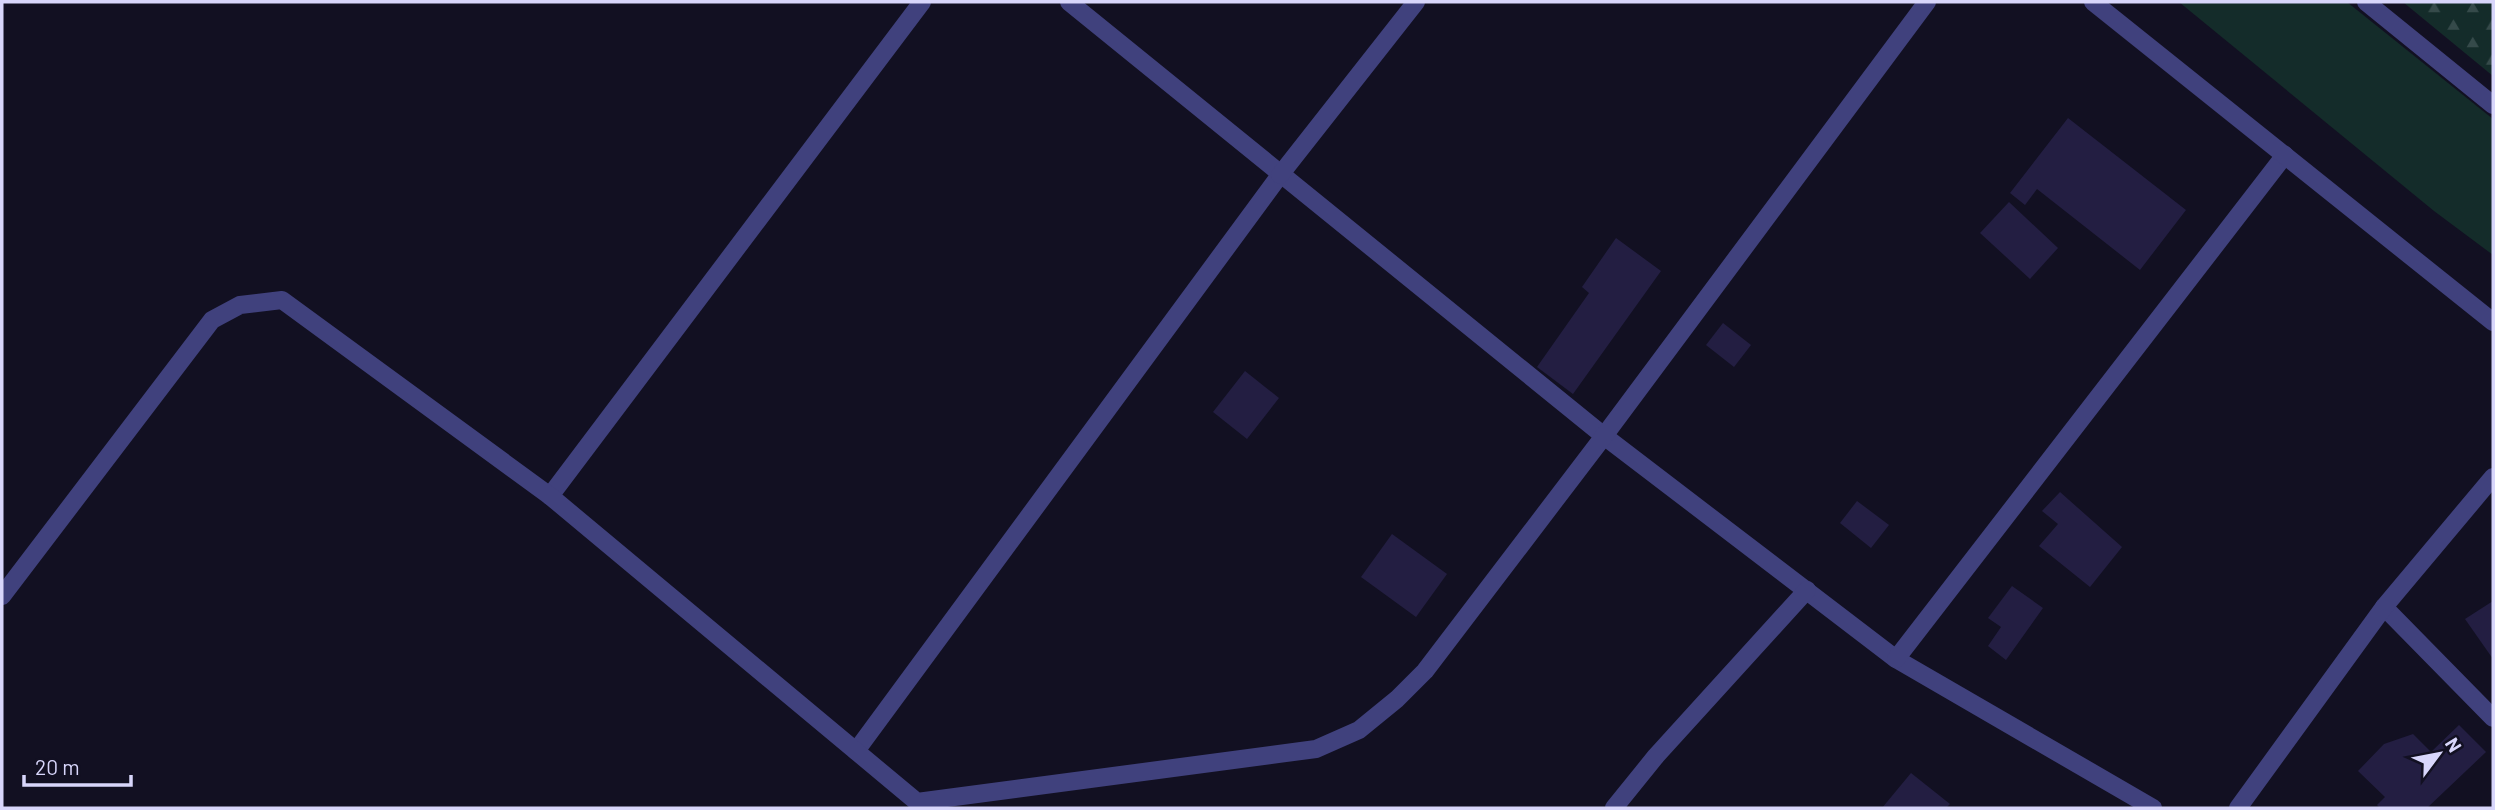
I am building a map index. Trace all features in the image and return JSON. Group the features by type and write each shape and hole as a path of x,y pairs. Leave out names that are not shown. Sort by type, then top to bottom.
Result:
{"street":[{"path":"550,496 922,2"},
{"path":"1069,2 1604,436 1896,659 2152,808"},
{"path":"856,751 1280,175 1416,2"},
{"path":"2,596 212,320 240,305 282,300 550,496 917,802 1315,750 1359,730 1397,699 1425,671 1604,436 1927,2"},
{"path":"2092,2 2493,322"},
{"path":"2366,2 2493,105"},
{"path":"1896,659 2286,155"},
{"path":"2238,808 2384,607 2493,478"},
{"path":"1614,808 1656,756 1807,590"},
{"path":"2384,607 2493,718"}],"green space":[{"path":"2179,2 2347,2 2493,119 2493,255 2434,211"},
{"path":"2403,2 2493,2 2493,76"}],"building":[{"path":"2068,118 2186,210 2140,270 2037,189 2025,205 2010,193"},
{"path":"2009,202 2058,248 2030,279 1980,233"},
{"path":"1616,238 1661,271 1573,394 1537,367 1589,293 1582,287"},
{"path":"1723,323 1751,345 1734,367 1706,345"},
{"path":"1245,371 1279,398 1247,439 1213,412"},
{"path":"2060,492 2122,547 2090,587 2039,546 2058,524 2042,511"},
{"path":"1857,501 1889,525 1871,548 1840,523"},
{"path":"1392,534 1447,574 1416,617 1361,577"},
{"path":"2012,586 2043,608 2006,660 1988,646 2001,627 1988,618"},
{"path":"2493,601 2493,659 2465,619"},
{"path":"2459,725 2486,752 2427,808 2380,808 2377,805 2385,797 2358,771 2384,744 2413,734 2431,752"},
{"path":"1911,773 1950,804 1946,808 1882,808"}]}
